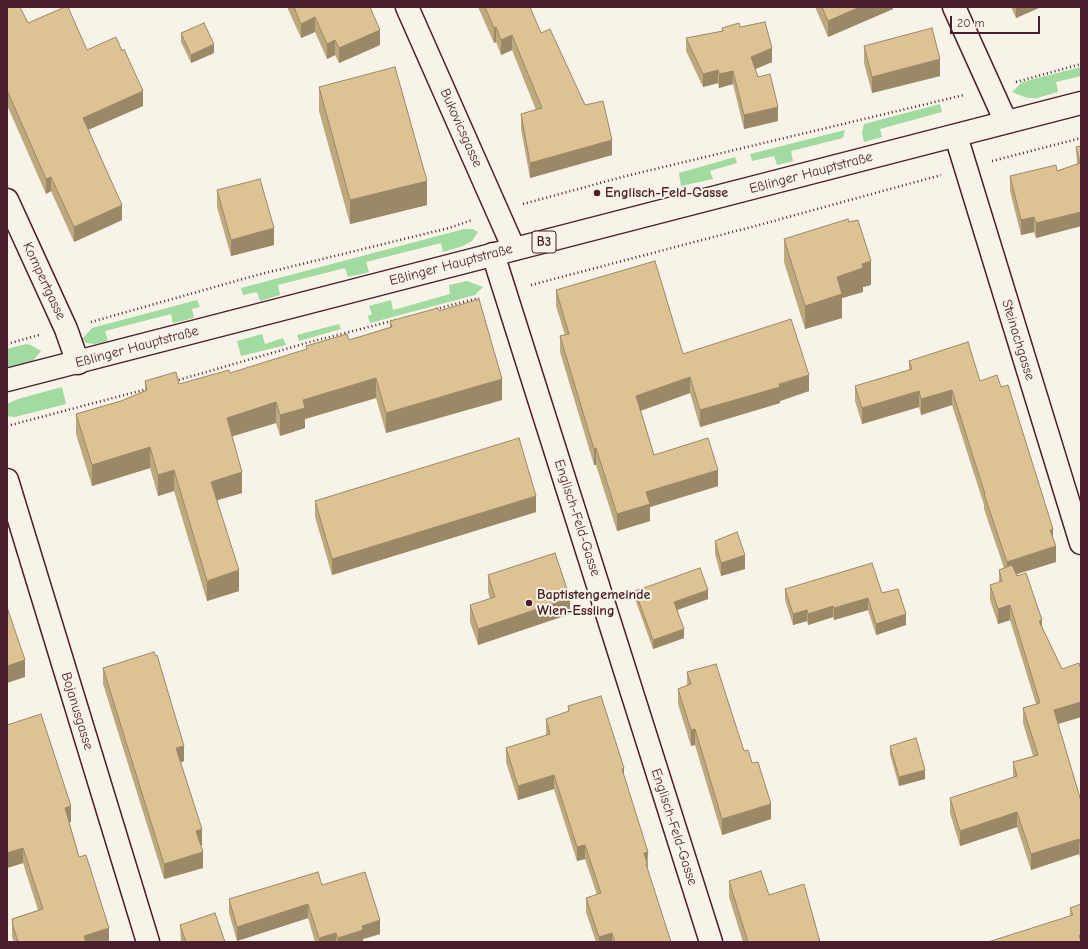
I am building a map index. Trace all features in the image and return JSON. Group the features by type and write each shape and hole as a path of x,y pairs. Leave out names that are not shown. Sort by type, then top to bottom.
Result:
{"street":[{"name":"Bukovicsgasse","path":"407,7 514,249"},
{"path":"954,7 1006,122"},
{"name":"Eßlinger Hauptstraße","path":"7,380 78,363 493,254 1081,103"},
{"name":"Steinachgasse","path":"956,136 1081,544"},
{"name":"Kompertgasse","path":"7,200 66,329 78,363"},
{"name":"Englisch-Feld-Gasse","path":"493,254 711,942"},
{"name":"Bojanusgasse","path":"7,480 148,942"}],"path":[{"path":"1014,82 1081,64"},
{"path":"522,204 634,174 966,94"},
{"path":"989,162 1081,138"},
{"path":"524,287 945,174"},
{"path":"91,322 257,276 449,228 476,219"},
{"path":"430,311 483,297"},
{"path":"173,382 310,342 400,319"},
{"path":"7,344 45,334"},
{"path":"7,426 150,388"}],"green space":[{"path":"1081,67 1081,76 1056,82 1058,92 1037,98 1027,98 1012,92 1022,82"},
{"path":"940,104 942,112 880,129 882,137 864,142 862,133 864,124"},
{"path":"845,130 843,138 791,151 793,161 777,165 774,156 752,161 750,154"},
{"path":"735,157 737,163 710,171 713,179 681,186 679,173"},
{"path":"464,229 473,229 478,232 472,241 463,246 443,252 441,243 366,262 369,272 348,277 345,268 278,285 280,295 260,301 257,292 243,295 241,288"},
{"path":"467,281 483,287 475,295 370,323 368,316 372,314 369,306 391,300 393,310 450,294 449,285"},
{"path":"197,300 200,307 192,309 194,318 173,323 171,314 105,331 108,341 95,344 86,343 82,339 92,328"},
{"path":"339,324 341,329 299,341 297,335"},
{"path":"262,334 265,344 283,338 286,345 241,356 237,341"},
{"path":"26,344 31,345 41,351 33,361 7,367 7,349"},
{"path":"62,387 66,404 15,417 7,416 7,404 18,399"}],"building":[{"path":"7,7 20,7 28,23 68,7 87,50 116,37 122,51 124,49 143,91 83,118 122,205 74,227 51,177 46,179 7,90"},
{"path":"294,7 370,7 380,30 339,48 335,40 327,44 315,17 301,24"},
{"path":"485,7 530,7 541,33 550,29 585,105 603,101 612,140 530,163 521,114 542,108 512,35 501,40"},
{"path":"822,7 860,7 828,21"},
{"path":"765,22 772,48 751,57 758,77 770,74 778,107 744,115 733,71 719,74 718,70 703,74 686,38 723,31 722,28 739,23 740,27"},
{"path":"204,23 214,44 191,55 181,33"},
{"path":"932,28 940,59 872,77 864,46"},
{"path":"395,67 427,181 350,200 319,87"},
{"path":"1081,146 1081,212 1036,223 1034,217 1021,220 1010,176 1056,165 1057,171 1080,163 1076,147"},
{"path":"260,179 274,228 231,240 217,190"},
{"path":"848,219 849,222 858,220 871,261 862,264 863,268 837,277 842,294 805,306 784,239"},
{"path":"655,261 683,354 791,319 809,375 779,384 780,387 700,410 690,377 636,396 654,455 708,438 718,470 646,492 650,504 617,514 596,448 594,449 560,336 569,334 556,290"},
{"path":"479,299 502,379 386,413 376,378 303,400 305,408 280,415 276,402 227,418 242,472 211,482 239,570 207,581 174,470 158,475 150,447 92,465 76,414 121,401 147,390 145,381 176,372 179,384 229,370 230,373 307,349 306,346 347,334 349,340 392,327 390,321 438,308 439,311"},
{"path":"968,342 980,381 997,375 1001,387 1008,385 1053,529 1050,530 1056,546 1007,562 952,390 921,399 919,391 862,408 855,386 912,369 909,361"},
{"path":"519,438 536,496 332,559 315,501"},
{"path":"737,532 745,555 721,563 715,541"},
{"name":"Baptistengemeinde Wien-Essling","path":"555,553 570,598 478,629 470,605 495,597 488,575"},
{"path":"872,563 882,593 898,589 906,614 876,624 868,598 834,608 833,606 808,614 807,610 793,614 785,589"},
{"path":"1012,565 1017,576 1026,573 1042,620 1039,621 1062,669 1079,663 1081,670 1081,702 1054,710 1081,801 1081,847 1079,839 1031,854 1017,812 960,831 950,798 1017,776 1013,762 1038,755 1023,708 1040,703 1010,605 998,609 990,585 1002,581 999,570"},
{"path":"700,568 708,590 674,602 684,629 653,640 635,591"},
{"path":"7,607 25,660 7,666"},
{"path":"154,652 155,656 157,655 184,746 176,748 202,829 196,831 203,852 164,864 103,668"},
{"path":"716,664 744,751 748,750 752,763 758,762 771,804 722,819 695,729 691,730 678,689 691,684 687,672"},
{"path":"601,696 624,768 622,769 648,852 644,853 646,864 671,942 615,942 612,933 599,937 586,898 601,893 585,845 577,847 554,775 518,786 506,748 550,734 546,719 569,711 568,706"},
{"path":"41,714 71,806 65,808 79,857 86,855 109,928 84,936 86,942 18,942 12,922 12,919 43,909 23,848 7,853 7,725"},
{"path":"916,738 925,770 899,777 890,746"},
{"path":"761,871 769,895 804,884 820,942 748,942 729,881"},
{"path":"318,872 322,885 365,872 380,920 362,926 363,930 338,938 336,933 319,938 308,904 237,927 229,899"},
{"path":"1081,904 1081,935 1079,935 1081,942 988,942 1073,915 1070,908"},
{"path":"215,913 225,942 186,942 180,925"}],"place":[{"name":"Englisch-Feld-Gasse","path":"597,193"},
{"name":"Baptistengemeinde Wien-Essling","path":"529,603"}]}
